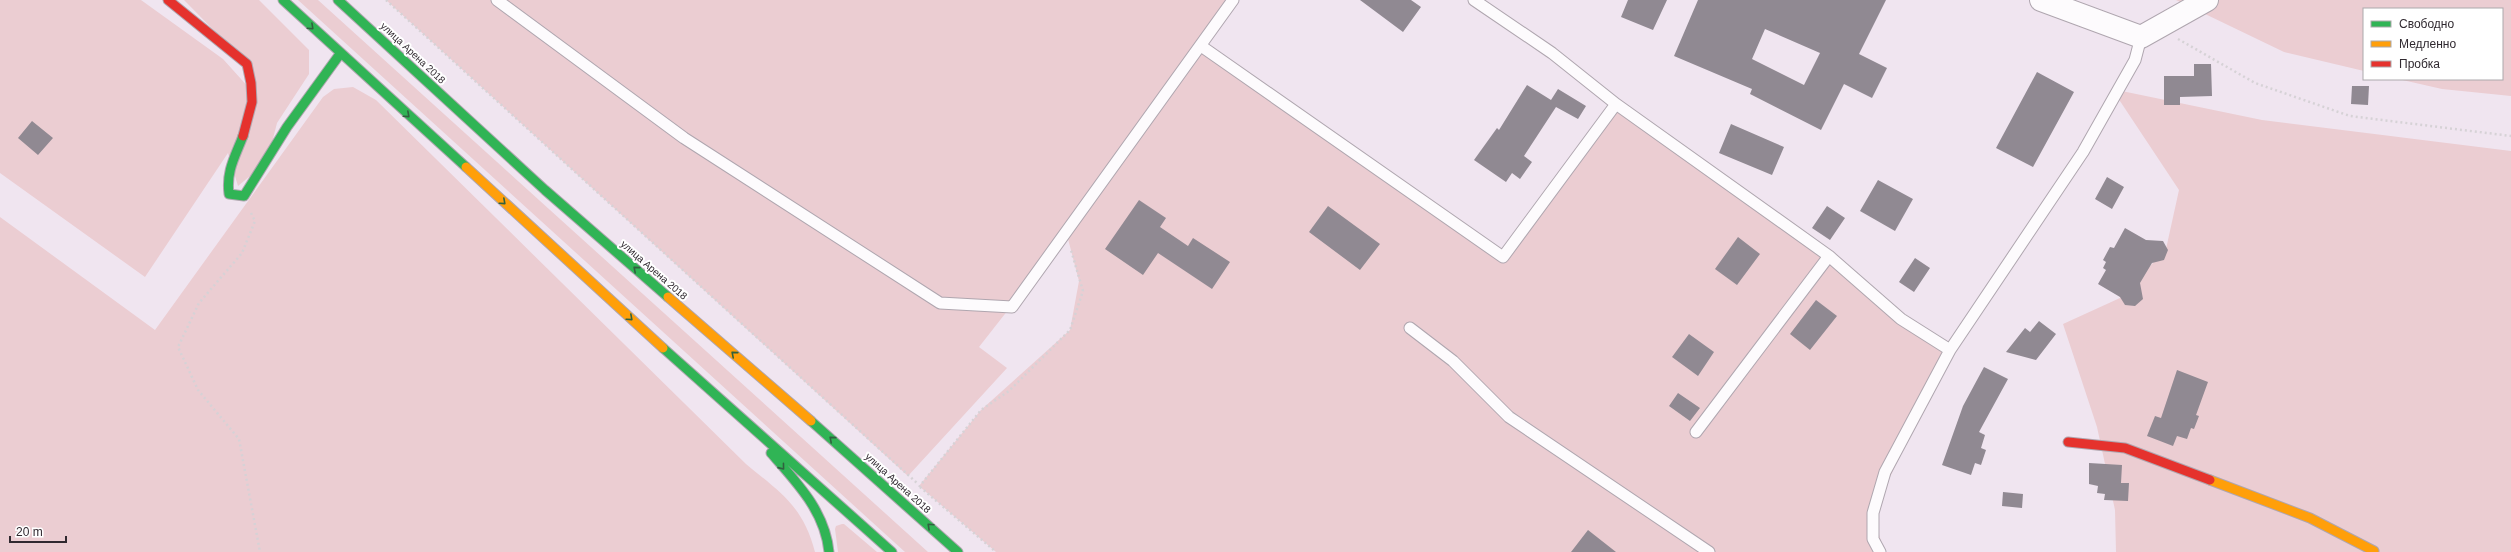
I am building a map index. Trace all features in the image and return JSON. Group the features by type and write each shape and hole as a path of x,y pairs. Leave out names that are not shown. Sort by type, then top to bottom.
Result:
{"main road":[{"path":"168,0 247,64 252,78 252,106 243,139 227,168 226,180 229,194 244,196 267,162 287,127 340,54"},
{"path":"283,0 340,54 749,426 892,552"},
{"name":"улица Арена 2018","path":"338,0 545,190 904,502 958,552"},
{"path":"749,426 808,498 821,520 829,552"},
{"path":"2068,442 2125,448 2310,518 2373,552"}],"street":[{"path":"2041,0 2150,32 2207,0"}],"lane":[{"path":"497,0 684,138 940,303 1012,307 1233,0"},
{"path":"1474,0 1552,52 1616,104 1829,256 1901,319 1950,350"},
{"path":"1880,552 1873,539 1873,513 1885,472 1950,350 2083,152 2150,32"},
{"path":"1201,46 1503,257 1616,104"},
{"path":"1696,432 1829,256"},
{"path":"1410,328 1453,361 1509,417 1709,552"}],"path":[{"path":"386,0 920,486 996,552"},
{"path":"2150,32 2255,83 2350,116 2511,136"},
{"path":"244,196 255,221 242,253 199,302 178,347 198,390 239,439 260,552"},
{"path":"904,502 920,486 981,410 1009,391 1070,330 1083,291 1066,234"}],"shaded area":[{"path":"0,0 141,0 223,59 250,89 247,64 184,0 259,0 309,50 309,74 277,123 267,162 238,186 228,153 145,277 0,173"},
{"path":"298,0 318,0 928,552 905,552"},
{"path":"386,0 1233,0 1201,45 1503,257 1616,104 1950,350 1873,513 1884,552 996,552 919,486 981,410 1070,330 1079,281 1067,235 979,347 1007,368 908,476"},
{"path":"2176,0 2511,0 2511,96 2442,89 2402,80 2503,80 2503,8 2363,8 2363,71 2284,52"},
{"path":"353,87 376,100 746,464 780,492 804,523 815,552 0,552 0,217 155,330 323,97 334,89"},
{"path":"2112,89 2262,120 2511,151 2511,552 2116,552 2115,510 2097,427 2063,324 2120,298 2166,249 2179,190"},
{"path":"844,524 877,552 838,552 835,529 836,526"}],"building":[{"path":"1360,0 1411,0 1421,7 1403,32"},
{"path":"1628,0 1667,0 1653,30 1621,17"},
{"path":"1698,0 1886,0 1859,54 1887,68 1872,98 1844,84 1821,130 1750,94 1752,89 1674,56","holes":["1765,29 1820,53 1804,85 1752,59"]},
{"path":"2194,64 2211,64 2212,96 2180,97 2180,105 2164,105 2164,76 2194,76"},
{"path":"2037,72 2074,92 2033,167 1996,148"},
{"path":"1527,85 1551,100 1558,89 1586,106 1578,119 1556,107 1524,156 1532,162 1520,179 1512,173 1506,182 1474,160 1497,128 1499,130"},
{"path":"2352,86 2369,86 2368,105 2351,104"},
{"path":"32,121 53,138 38,155 18,138"},
{"path":"1731,124 1784,147 1772,175 1719,153"},
{"path":"2107,177 2124,187 2112,209 2095,199"},
{"path":"1878,180 1913,199 1895,231 1860,211"},
{"path":"1139,200 1166,218 1160,227 1188,246 1193,238 1230,262 1212,289 1158,253 1143,275 1105,249"},
{"path":"1328,206 1380,244 1360,270 1309,232"},
{"path":"1827,206 1845,218 1830,240 1812,228"},
{"path":"2125,228 2146,240 2163,241 2168,250 2164,260 2152,263 2140,283 2143,299 2135,306 2125,305 2120,297 2098,284 2106,270 2103,268 2106,262 2103,260 2110,247 2114,248"},
{"path":"1738,237 1760,254 1737,285 1715,269"},
{"path":"1915,258 1930,268 1914,292 1899,282"},
{"path":"1816,300 1837,316 1810,350 1790,334"},
{"path":"2039,321 2056,334 2036,360 2006,352 2025,328 2030,332"},
{"path":"1689,334 1714,352 1698,376 1672,357"},
{"path":"1984,367 2008,379 1979,432 1985,435 1981,448 1986,450 1981,465 1975,463 1971,475 1942,465 1963,406"},
{"path":"2177,370 2208,382 2196,415 2199,416 2194,429 2191,428 2187,439 2177,436 2173,446 2147,436 2155,416 2161,418"},
{"path":"1678,393 1700,408 1690,421 1669,406"},
{"path":"2089,463 2122,465 2121,483 2129,483 2128,501 2104,500 2105,494 2097,493 2098,486 2089,484"},
{"path":"2003,492 2023,494 2022,508 2002,506"},
{"path":"1588,530 1616,552 1571,552"}],"traffic: fast":[{"path":"283,0 466,167"},
{"path":"338,0 545,190 668,297"},
{"path":"243,136 232,164 228,186 229,194 244,196 287,127 340,54"},
{"path":"663,348 892,552"},
{"path":"811,421 958,552"},
{"path":"771,453 800,487 816,511 822,523 829,552"}],"traffic: slow":[{"path":"466,167 663,348"},
{"path":"668,297 811,421"},
{"path":"2210,480 2310,518 2374,551 2371,552"}],"traffic: jam":[{"path":"168,0 247,64 251,83 252,102 243,136"},
{"path":"2068,442 2125,448 2210,480"}]}
